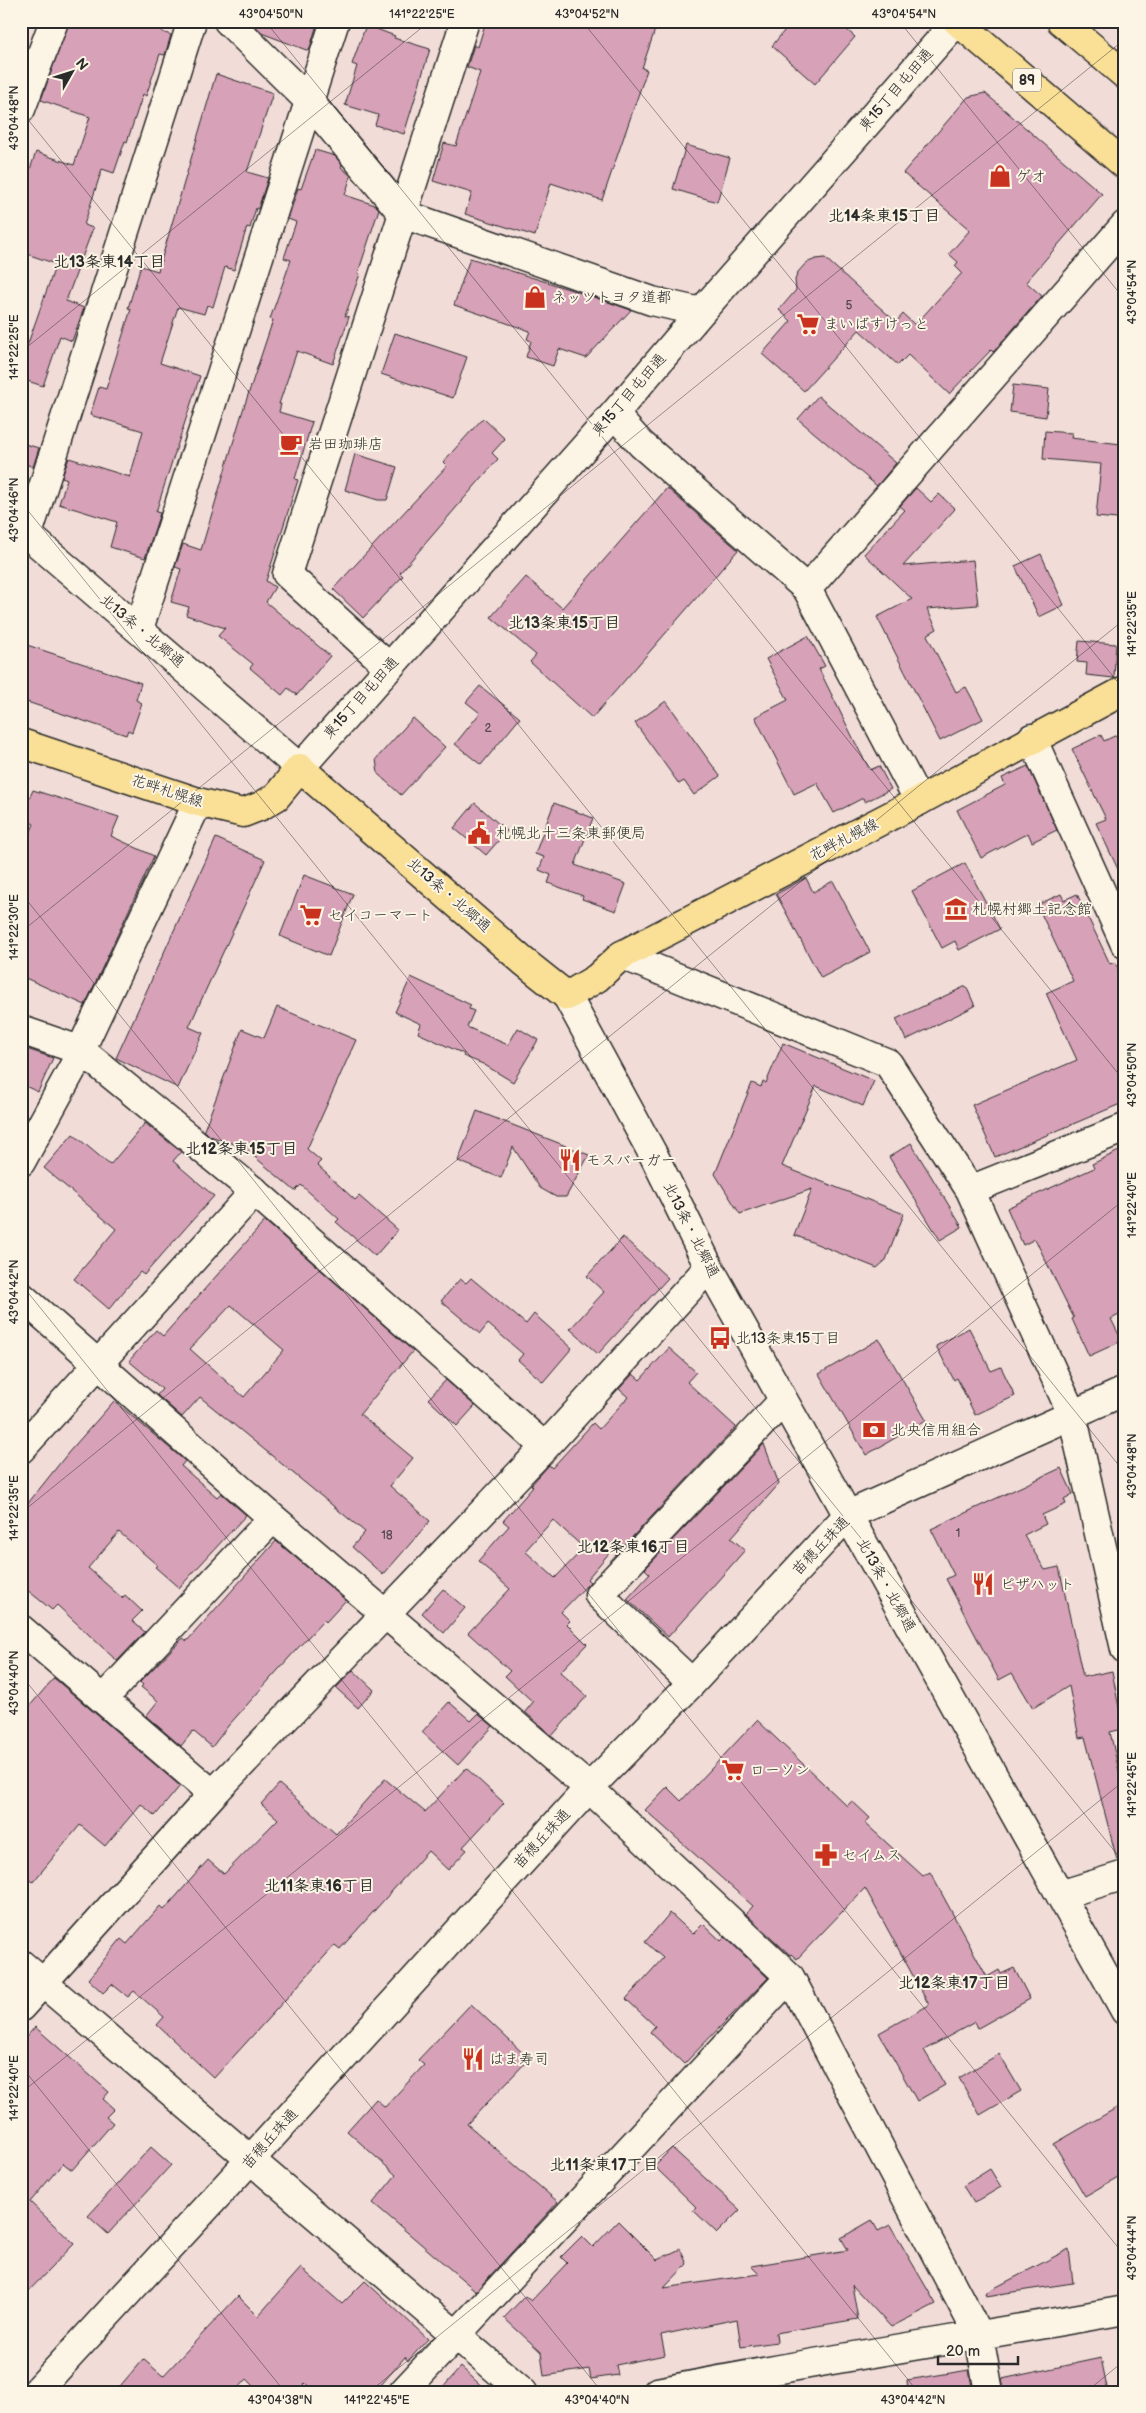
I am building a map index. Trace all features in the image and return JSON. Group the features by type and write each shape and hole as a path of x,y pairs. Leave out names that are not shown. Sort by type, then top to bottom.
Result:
{"main road":[{"name":"89","path":"957,21 1125,165"},
{"path":"1061,21 1125,75"},
{"name":"花畔札幌線","path":"567,996 597,978 622,955 919,801 1032,738 1125,690"},
{"name":"花畔札幌線","path":"21,743 198,802 243,813 261,806 276,797 300,768"},
{"name":"北13条・北郷通","path":"300,768 567,996"}],"street":[{"path":"21,109 54,21"},
{"path":"25,532 192,21"},
{"path":"228,21 308,100 403,214 652,301 701,312"},
{"path":"139,629 335,21"},
{"path":"389,667 287,574 465,21"},
{"name":"東15丁目屯田通","path":"300,768 614,414 701,312 957,21"},
{"path":"807,589 1125,225"},
{"path":"614,414 641,444 807,589 919,801"},
{"name":"北13条・北郷通","path":"25,532 300,768"},
{"path":"1032,738 1125,944"},
{"path":"21,1162 82,1051 85,1041 198,802"},
{"path":"622,955 888,1062 970,1190 1072,1414 1125,1649"},
{"name":"北13条・北郷通","path":"567,996 654,1156 709,1267 1125,2011"},
{"path":"21,1030 82,1051 255,1191 544,1447"},
{"path":"970,1190 1125,1128"},
{"path":"21,1449 255,1191"},
{"path":"21,2008 213,1794 544,1447 709,1267"},
{"path":"21,1296 273,1518 588,1788 790,1977 979,2336 989,2392"},
{"name":"苗穂丘珠通","path":"36,2392 251,2159 588,1788 692,1683 848,1515 1125,1391"},
{"path":"692,1683 599,1595 783,1401"},
{"path":"103,1699 273,1518"},
{"path":"21,1629 213,1794"},
{"path":"1060,1896 1125,1875"},
{"path":"21,1964 523,2392"},
{"path":"403,2392 790,1977"},
{"path":"657,2392 757,2382 979,2336 1125,2310"}],"building":[{"path":"69,21 147,21 164,28 162,32 171,35 165,55 160,54 146,96 143,94 127,142 125,141 114,173 102,169 84,225 93,228 66,301 84,308 72,341 60,336 43,386 21,379 21,344 27,346 56,264 21,252 21,195 36,152 74,165 90,117 41,100"},
{"path":"250,21 318,21 309,51 264,34"},
{"path":"486,21 523,21 552,29 553,21 658,21 642,68 647,70 602,200 551,183 535,236 465,214 472,193 433,181 444,143 456,146 480,72 467,67 474,45 478,47"},
{"path":"792,21 837,21 855,37 815,84 772,46"},
{"path":"366,25 395,36 394,38 430,49 404,134 375,125 378,115 345,105 357,66 352,64"},
{"path":"216,74 273,93 247,172 268,178 250,228 247,227 234,270 225,267 213,307 207,305 204,314 178,307 160,363 200,376 156,512 160,513 145,558 110,547 117,522 59,504 67,479 62,477 69,458 130,477 143,431 90,415 99,387 106,389 131,309 128,308 141,266 158,271"},
{"path":"985,93 1102,194 1026,282 1042,296 993,352 991,350 949,394 908,355 898,365 859,330 804,391 762,354 791,321 779,310 796,290 795,280 798,272 806,263 825,258 896,322 903,314 915,325 962,273 955,266 958,262 949,254 970,230 903,173 968,97"},
{"path":"686,145 730,158 717,202 673,189"},
{"path":"315,150 335,156 342,165 341,167 351,176 345,195 375,205 379,209 358,273 360,274 345,316 349,317 333,364 297,351 279,404 281,404 279,412 312,422 295,479 298,480 266,581 275,587 266,602 330,656 297,695 288,688 282,695 250,668 253,664 218,636 225,628 186,615 189,607 171,602 181,569 175,567 183,544 201,550 242,413 273,320 270,319 291,260 284,258 296,222 288,219 298,188 301,189"},
{"path":"470,258 631,310 586,358 559,349 553,366 526,357 531,341 527,339 530,331 454,305"},
{"path":"395,333 467,357 453,398 381,374"},
{"path":"1013,385 1049,389 1046,417 1010,412"},
{"path":"818,396 896,463 877,486 798,419"},
{"path":"483,418 505,439 492,453 498,459 400,573 403,576 363,618 333,589 447,466 443,462"},
{"path":"1045,431 1072,433 1071,438 1121,444 1121,448 1125,448 1125,516 1118,515 1117,519 1096,517 1101,464 1043,459"},
{"path":"21,443 39,448 33,467 21,462"},
{"path":"355,454 397,467 387,500 378,500 345,490"},
{"path":"667,488 738,550 592,718 530,662 536,655 491,617 526,577 562,608"},
{"path":"916,488 931,502 939,494 955,509 903,566 973,560 978,605 927,609 937,629 927,635 956,692 966,687 983,719 940,741 877,617 912,599 864,554 905,510 900,506"},
{"path":"1041,554 1064,605 1039,617 1015,566"},
{"path":"808,636 825,666 819,669 859,750 870,770 879,766 891,789 865,802 863,798 834,813 817,783 794,794 755,717 788,700 766,659"},
{"path":"1079,641 1116,644 1114,678 1086,675 1087,663 1077,662"},
{"path":"21,643 141,683 136,700 142,703 132,732 128,730 126,735 21,700"},
{"path":"480,686 520,718 481,765 455,744 480,713 466,702"},
{"path":"666,701 720,776 694,795 684,781 679,784 635,723"},
{"path":"413,718 445,747 401,795 378,774 376,759"},
{"path":"1125,731 1125,884 1096,823 1106,819 1072,749 1101,735 1104,741"},
{"path":"1028,766 1057,830 1032,842 1028,833 981,858 957,810 1005,785 1002,778"},
{"path":"33,790 119,817 111,836 154,856 85,1005 21,976 21,854 34,824 21,817"},
{"path":"475,803 507,831 486,855 454,828"},
{"path":"554,803 593,818 575,865 626,884 616,911 582,899 583,896 548,883 551,875 539,870 544,857 535,854"},
{"path":"216,838 265,860 189,1027 203,1033 178,1088 116,1058"},
{"path":"965,863 1000,929 959,950 955,941 942,948 912,891"},
{"path":"304,875 353,894 329,956 280,936"},
{"path":"806,878 813,892 833,881 870,952 821,978 776,894"},
{"path":"1061,894 1064,900 1077,894 1110,964 1115,962 1125,983 1125,1102 995,1157 972,1105 1077,1060 1046,993 1073,981 1037,905"},
{"path":"411,977 471,1005 469,1009 474,1011 467,1027 508,1045 518,1028 538,1040 513,1082 483,1064 463,1056 464,1054 418,1033 421,1024 395,1012"},
{"path":"966,986 975,1006 906,1040 896,1019"},
{"path":"277,1007 356,1040 307,1149 321,1161 317,1165 355,1200 359,1196 398,1230 375,1256 336,1222 339,1219 301,1185 295,1191 243,1147 210,1136 204,1130 242,1029 264,1038"},
{"path":"783,1043 874,1081 863,1106 816,1086 782,1166 904,1214 886,1260 877,1268 794,1235 812,1189 740,1214 715,1174 752,1083 761,1087 763,1081 766,1083"},
{"path":"21,1047 53,1058 38,1092 21,1084"},
{"path":"477,1111 589,1155 566,1197 556,1197 540,1188 513,1147 501,1178 458,1161"},
{"path":"145,1123 181,1152 173,1161 214,1196 144,1275 140,1272 109,1309 74,1279 116,1229 44,1168 73,1134 110,1165"},
{"path":"911,1143 962,1227 940,1240 889,1157"},
{"path":"1125,1148 1125,1312 1111,1319 1122,1341 1089,1356 1072,1319 1074,1318 1035,1239 1023,1245 1007,1208 1094,1168 1092,1164"},
{"path":"265,1221 413,1351 360,1414 413,1458 390,1486 430,1521 383,1575 352,1547 365,1532 200,1397 182,1417 157,1395 162,1389 129,1361 156,1330 163,1336","holes":["231,1305 284,1350 244,1397 190,1349"]},
{"path":"623,1237 668,1278 598,1354 570,1329 604,1292 587,1276"},
{"path":"471,1278 526,1324 534,1314 572,1348 543,1382 518,1360 523,1354 488,1324 480,1334 441,1301 460,1279 466,1283"},
{"path":"969,1328 991,1371 1001,1367 1015,1396 975,1415 957,1378 954,1380 936,1346"},
{"path":"879,1339 926,1420 866,1455 819,1374"},
{"path":"669,1348 696,1372 687,1382 736,1427 622,1548 617,1544 587,1579 590,1582 561,1612 570,1621 567,1624 587,1644 560,1672 587,1696 552,1736 525,1712 533,1702 505,1676 510,1671 468,1633 510,1589 478,1561 509,1526 503,1521 533,1487 531,1485 549,1465 552,1468 593,1423 599,1429 628,1397 619,1389 633,1374 640,1380","holes":["553,1520 584,1548 555,1578 525,1551"]},
{"path":"446,1380 475,1406 457,1426 428,1399"},
{"path":"114,1401 185,1461 181,1466 217,1497 221,1493 246,1515 179,1588 155,1567 157,1565 119,1532 88,1568 122,1598 125,1595 142,1611 132,1621 145,1632 117,1661 57,1605 52,1610 21,1585 21,1512 68,1453"},
{"path":"764,1444 779,1484 731,1538 745,1550 668,1637 627,1599 650,1574 645,1569"},
{"path":"1061,1468 1073,1494 1064,1499 1066,1504 1042,1515 1046,1524 1024,1535 1045,1570 1059,1567 1083,1677 1112,1671 1123,1729 1110,1732 1121,1780 1125,1779 1125,1859 1117,1860 1085,1737 1079,1738 1069,1686 1033,1708 1012,1673 999,1680 946,1579 954,1575 931,1529"},
{"path":"276,1541 346,1600 296,1650 228,1726 212,1747 193,1731 181,1746 146,1716 158,1701 141,1687 143,1685 140,1682 183,1638 187,1641"},
{"path":"443,1589 465,1608 444,1633 422,1613"},
{"path":"353,1670 374,1690 358,1708 336,1688"},
{"path":"54,1678 180,1786 155,1816 141,1804 105,1846 80,1825 33,1882 21,1872 21,1716"},
{"path":"449,1702 471,1721 478,1714 493,1726 458,1765 422,1732"},
{"path":"757,1720 847,1806 852,1801 870,1818 865,1823 923,1876 930,1872 987,1977 999,1970 1001,1974 1014,1968 1030,1999 978,2028 975,2022 924,2050 945,2085 917,2101 879,2033 929,2005 865,1888 797,1959 790,1955 746,1914 753,1906 645,1810 667,1787 681,1801"},
{"path":"466,1768 504,1803 463,1847 467,1850 448,1870 428,1851 340,1949 335,1945 214,2078 157,2025 164,2017 134,1991 128,1997 112,1984 103,1993 88,1979 121,1939 127,1944 160,1906 164,1910 208,1860 224,1874 278,1819 261,1804 279,1784 336,1834 385,1779 425,1812"},
{"path":"670,1913 693,1934 703,1924 721,1941 725,1937 768,1978 684,2064 650,2032 655,2026 626,1999 663,1958 645,1942"},
{"path":"471,2004 529,2059 467,2124 558,2202 476,2291 373,2203 396,2175 347,2131 376,2099 385,2107 424,2065 418,2060"},
{"path":"35,2027 109,2092 103,2099 114,2109 106,2117 113,2123 72,2170 63,2163 30,2202 74,2244 21,2299 21,2043"},
{"path":"999,2054 1021,2091 980,2115 959,2078"},
{"path":"1118,2107 1125,2119 1125,2173 1085,2196 1054,2144"},
{"path":"151,2147 171,2165 108,2234 88,2216"},
{"path":"672,2148 740,2210 717,2233 693,2210 696,2207 654,2166"},
{"path":"990,2169 1001,2187 974,2203 963,2186"},
{"path":"872,2220 878,2231 890,2225 936,2304 891,2327 852,2285 858,2319 776,2333 777,2342 741,2347 737,2319 661,2335 665,2355 616,2365 618,2375 591,2379 589,2369 544,2376 541,2352 504,2318 525,2296 531,2301 567,2263 561,2257 582,2236 593,2247 618,2221 657,2260 680,2249 687,2264 664,2288 759,2274 751,2266 848,2250 841,2238"},
{"path":"1069,2249 1073,2283 986,2296 985,2293"},
{"path":"301,2268 342,2304 365,2281 428,2339 408,2361 405,2357 375,2392 315,2392 305,2383 296,2392 260,2392 247,2379 235,2392 115,2392 143,2359 163,2376 238,2296 258,2316"},
{"path":"1101,2358 1108,2392 1004,2392 1002,2379"},
{"path":"461,2367 488,2392 439,2392"},
{"path":"969,2370 973,2392 908,2392 907,2380"}],"place":[{"name":"ゲオ","path":"1000,176"},
{"name":"ネッツトヨタ道都","path":"535,297"},
{"name":"まいばすけっと","path":"808,324"},
{"name":"岩田珈琲店","path":"291,444"},
{"name":"札幌北十三条東郵便局","path":"479,833"},
{"name":"札幌村郷土記念館","path":"956,909"},
{"name":"セイコーマート","path":"311,915"},
{"name":"モスバーガー","path":"570,1160"},
{"name":"北13条東15丁目","path":"720,1338"},
{"name":"北央信用組合","path":"874,1430"},
{"name":"ピザハット","path":"983,1584"},
{"name":"ローソン","path":"733,1770"},
{"name":"セイムス","path":"826,1855"},
{"name":"はま寿司","path":"473,2059"}],"district":[{"name":"北14条東15丁目","path":"884,216"},
{"name":"北13条東14丁目","path":"109,262"},
{"name":"北13条東15丁目","path":"564,623"},
{"name":"北12条東15丁目","path":"241,1149"},
{"name":"北12条東16丁目","path":"633,1547"},
{"name":"北11条東16丁目","path":"319,1886"},
{"name":"北12条東17丁目","path":"954,1983"},
{"name":"北11条東17丁目","path":"604,2165"}]}
